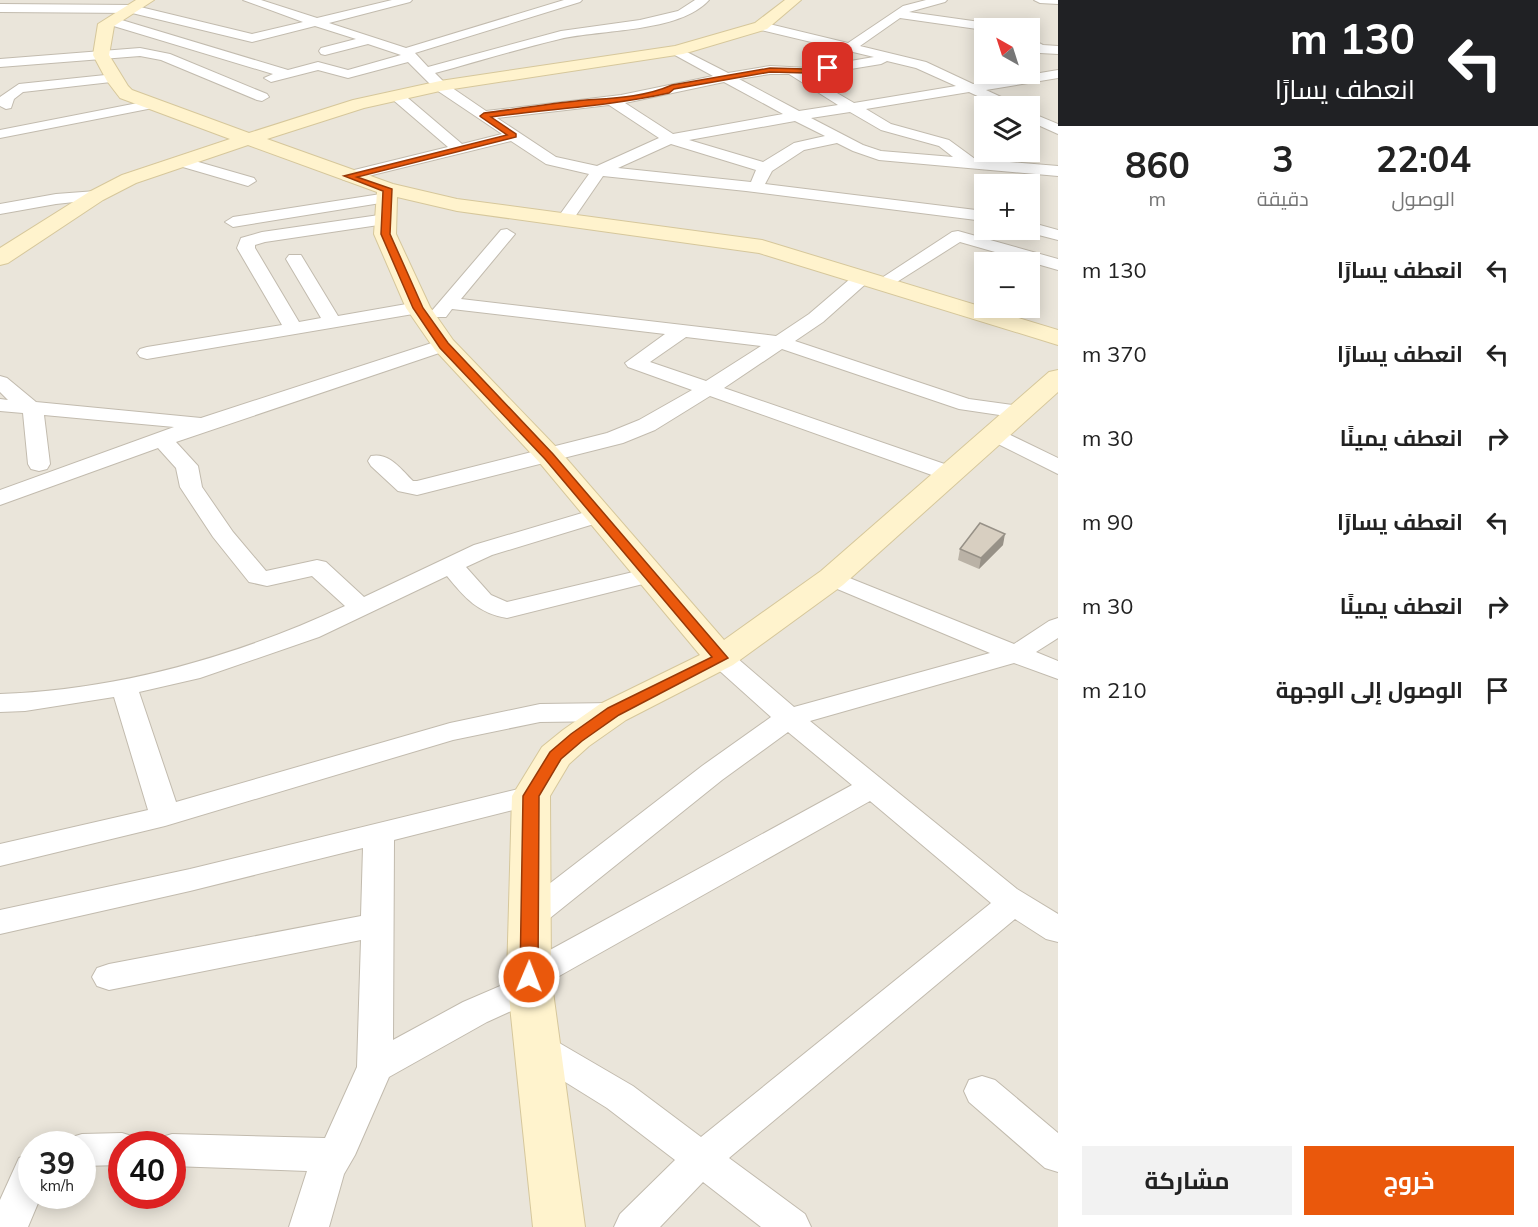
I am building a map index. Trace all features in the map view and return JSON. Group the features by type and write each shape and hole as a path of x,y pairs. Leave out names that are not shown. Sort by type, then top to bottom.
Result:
{"street":[{"path":"249,0 408,55 433,79 551,161 599,171 756,187 974,215"},
{"path":"0,9 140,4 252,38 406,0"},
{"path":"236,87 318,66 348,74 576,0"},
{"path":"0,258 96,196 129,179 359,104 397,96 433,79 561,35 640,24 682,14 703,0"},
{"path":"761,26 794,0"},
{"path":"851,47 905,8 941,0"},
{"path":"1040,0 1058,2"},
{"path":"140,4 106,24 101,55 118,86 126,94 348,176 387,202"},
{"path":"905,8 974,24"},
{"path":"111,21 288,74"},
{"path":"640,24 724,77 858,148 879,155 1058,171"},
{"path":"433,79 672,43 761,26 921,65 988,96"},
{"path":"325,51 368,40"},
{"path":"1040,49 1058,51"},
{"path":"0,63 140,52 165,57 262,97"},
{"path":"896,58 795,74 886,127 944,143 971,163"},
{"path":"484,116 587,102 614,102 724,77 770,70 806,71"},
{"path":"564,220 599,171 670,139 1058,74"},
{"path":"6,105 7,96 19,88 115,78"},
{"path":"397,96 459,149"},
{"path":"614,102 670,139 765,168"},
{"path":"0,134 153,104"},
{"path":"1040,121 1058,130"},
{"path":"348,176 513,136"},
{"path":"756,187 765,168 799,146 839,138"},
{"path":"181,162 248,181"},
{"path":"1022,174 1025,168"},
{"path":"0,209 56,199 96,196"},
{"path":"387,202 385,234 435,320 721,658 789,718 1014,902 1058,930"},
{"path":"294,329 246,248 247,242 387,202"},
{"path":"233,222 387,202 457,205 762,247 1058,338"},
{"path":"883,283 974,227"},
{"path":"1040,230 1058,235"},
{"path":"0,498 204,424 435,320 507,234"},
{"path":"958,236 1058,265"},
{"path":"295,259 333,322"},
{"path":"379,461 406,486 417,488 546,453 615,438 646,425 710,388 816,318 863,277"},
{"path":"147,353 333,322 435,320 682,331 780,342 966,405 1019,412"},
{"path":"682,331 634,363 951,474"},
{"path":"560,1227 529,983 531,796 555,756 576,738 613,712 721,658 832,578 1057,381"},
{"path":"0,382 33,410 39,464"},
{"path":"0,405 33,410 204,424"},
{"path":"996,434 1058,467"},
{"path":"162,440 187,466 190,487 225,537 258,577 267,579 317,567 362,608"},
{"path":"0,703 25,702 124,687 191,672 310,632 483,550 599,515"},
{"path":"451,565 483,602 498,610 507,610 650,575"},
{"path":"832,578 1058,670"},
{"path":"529,918 712,774 789,718 1018,652 1058,626"},
{"path":"124,687 165,816"},
{"path":"0,855 165,816 450,732 540,713 613,712"},
{"path":"375,1067 529,983 872,787"},
{"path":"0,922 190,880 531,796"},
{"path":"309,1227 327,1167 336,1155 375,1067 379,832"},
{"path":"634,1227 701,1159 1014,902"},
{"path":"109,977 377,925"},
{"path":"537,1047 620,1097 790,1227"},
{"path":"982,1091 1058,1156"},
{"path":"186,1150 336,1155"},
{"path":"8,1227 18,1203"}],"shaded area":[{"path":"0,0 1058,0 1058,1227 0,1227"}],"building":[{"path":"980,523 1005,534 981,558 960,549"}],"route":[{"path":"529,977 531,796 555,756 613,712 721,658 549,456 444,345 418,308 385,234 387,189 348,176 513,136 484,116 587,102 614,102 666,91 672,87 770,70 806,71 828,68"}]}
